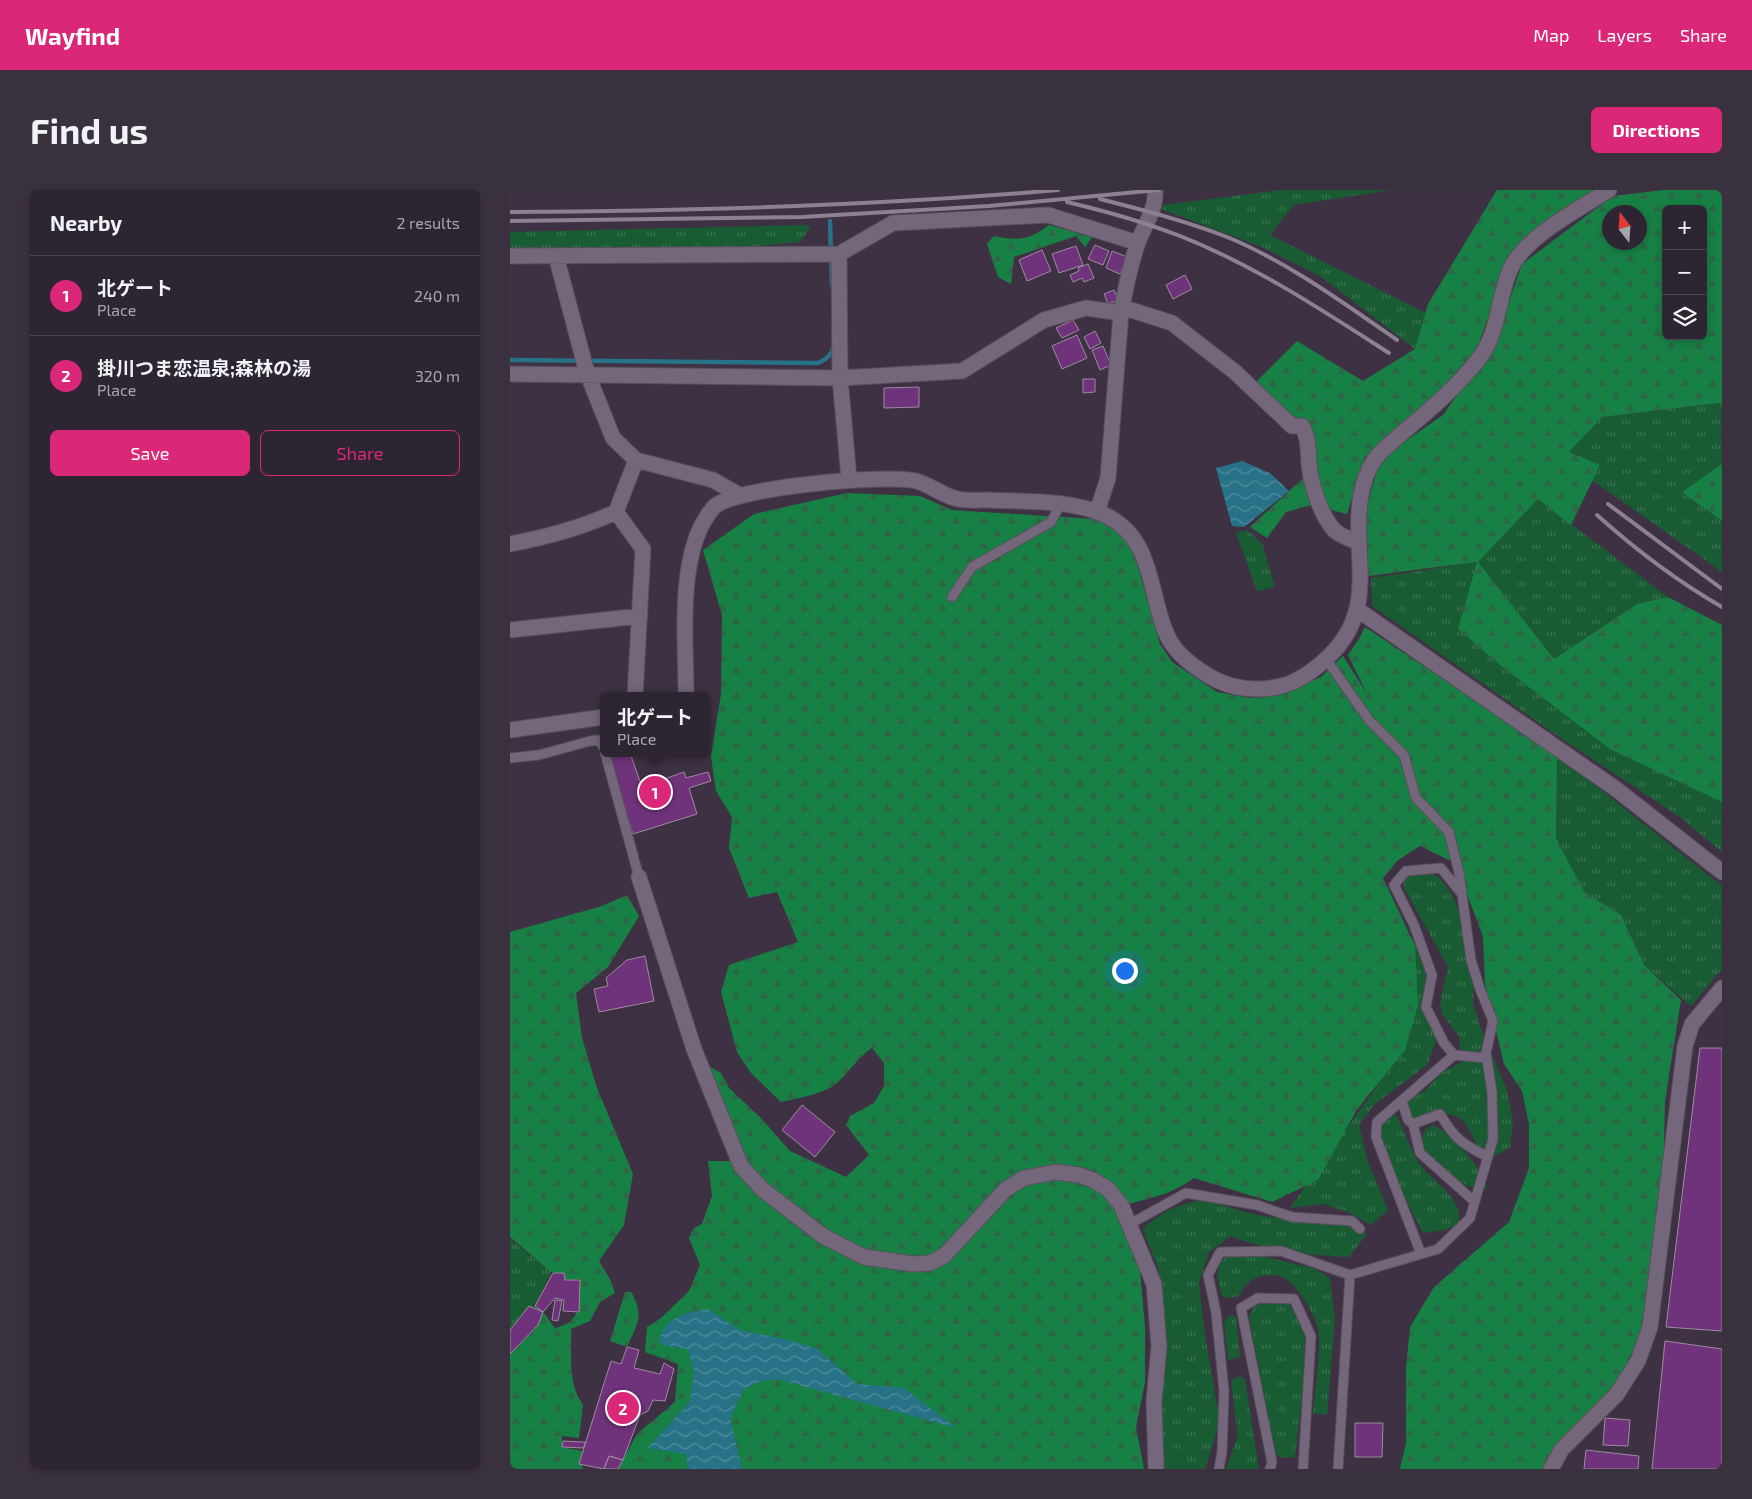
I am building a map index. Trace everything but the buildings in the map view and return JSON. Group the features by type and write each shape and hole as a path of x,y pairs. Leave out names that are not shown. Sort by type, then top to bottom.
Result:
{"street":[{"path":"1097,512 1108,478 1122,310 1138,243 1152,212 1155,190"},
{"path":"686,692 687,564 700,528 716,506 741,496 849,479 916,481 958,499 1060,504 1097,512 1120,524 1137,545 1146,562 1170,640 1185,659 1199,670 1223,685 1253,689 1284,686 1314,670 1340,644 1358,610 1362,579 1357,515 1363,485 1376,456 1461,380 1479,359 1492,338 1509,272 1518,255 1540,236 1609,190"},
{"path":"510,256 839,254 893,223 1048,215 1138,243"},
{"path":"839,254 840,378 849,479"},
{"path":"556,256 586,373 613,438 636,460 713,480 741,496"},
{"path":"510,374 586,373 840,378 962,371 1044,320 1086,308 1122,310 1172,323 1235,372 1292,426 1302,426 1306,434 1309,467 1319,503 1334,530 1358,542"},
{"path":"510,544 550,537 586,526 616,512 636,460"},
{"path":"616,512 643,549 635,692"},
{"path":"1358,610 1616,789 1722,872"},
{"path":"510,630 640,616"},
{"path":"510,730 600,718"},
{"path":"639,877 694,1049 741,1166 762,1189 823,1236 864,1257 913,1264 930,1263 944,1256 1006,1189 1024,1178 1056,1172 1079,1175 1093,1180 1108,1189 1120,1205 1154,1284 1159,1346 1154,1401 1156,1469"},
{"path":"1551,1469 1562,1449 1617,1394 1638,1361 1650,1327 1685,1046 1692,1024 1722,988"}],"lane":[{"path":"952,597 972,567 1052,522 1060,504"},
{"path":"1219,1469 1222,1452 1224,1392 1216,1312 1208,1276 1220,1252 1281,1251 1350,1275 1438,1249 1470,1218 1493,1139 1492,1092 1487,1058 1494,1021 1480,989 1471,960 1449,832 1416,798 1404,755 1368,720 1326,660"},
{"path":"510,758 539,755 590,741 598,740 600,743"},
{"path":"606,757 639,877"},
{"path":"1461,893 1441,868 1406,871 1394,885 1414,925 1432,975 1426,1006 1444,1043 1454,1055 1487,1058"},
{"path":"1421,1254 1376,1138 1377,1122 1454,1055"},
{"path":"1402,1101 1408,1120 1413,1124 1420,1153 1474,1202"},
{"path":"1413,1124 1440,1114 1453,1136 1470,1148 1488,1157"},
{"path":"1128,1225 1186,1193 1258,1205 1292,1217 1352,1221 1360,1229"},
{"path":"1338,1469 1350,1275"},
{"path":"1270,1469 1272,1462 1241,1308 1258,1298 1294,1299 1312,1336 1303,1469"}],"green space":[{"path":"1281,190 1391,190 1294,205 1270,235 1426,313 1415,349 1320,276 1262,247 1153,206"},
{"path":"1497,190 1597,190 1509,258 1477,349 1438,392 1365,457 1347,514 1312,505 1286,512 1267,538 1250,527 1310,472 1302,426 1251,387 1297,341 1363,381 1415,349 1428,304"},
{"path":"1664,190 1722,190 1722,408 1720,403 1602,417 1569,452 1600,465 1571,525 1538,499 1478,562 1554,659 1637,604 1668,597 1722,625 1722,802 1610,749 1500,665 1458,629 1477,562 1368,576 1364,514 1381,458 1443,415 1496,340 1522,264 1613,196"},
{"path":"807,225 810,228 800,242 730,249 510,248 510,232"},
{"path":"1049,225 1092,237 1085,247 1076,236 1014,257 1011,284 998,277 987,244 994,236 1023,238 1036,234"},
{"path":"1721,403 1722,464 1682,492 1722,521 1722,572 1592,480 1600,465 1569,452 1602,417"},
{"path":"1722,464 1722,521 1682,492"},
{"path":"847,493 920,496 952,510 1094,519 1114,528 1133,549 1160,644 1172,662 1217,692 1250,698 1279,695 1321,677 1343,656 1367,694 1348,655 1365,627 1557,755 1556,838 1584,892 1621,915 1644,965 1681,1000 1665,1101 1662,1232 1645,1342 1555,1469 1400,1469 1406,1443 1406,1368 1410,1327 1434,1287 1509,1222 1529,1168 1529,1124 1522,1091 1504,1064 1485,984 1483,936 1455,863 1420,846 1398,860 1383,878 1415,946 1418,1005 1405,1050 1356,1111 1318,1180 1272,1202 1194,1178 1167,1193 1121,1206 1138,1247 1145,1327 1145,1382 1136,1427 1144,1469 618,1469 637,1434 675,1402 678,1364 645,1352 647,1327 661,1318 689,1291 700,1265 689,1238 694,1228 702,1224 712,1196 708,1161 739,1161 710,1067 721,1073 729,1088 761,1118 790,1151 846,1177 869,1155 846,1125 850,1116 874,1103 884,1086 884,1063 872,1048 834,1085 812,1095 781,1102 751,1073 737,1052 721,992 729,965 798,942 777,892 749,898 729,848 732,817 716,791 711,756 721,694 722,615 703,550 754,514"},
{"path":"1538,499 1668,597 1637,604 1554,659 1478,563 1458,629 1722,802 1722,852 1680,817 1562,739 1372,606 1371,578 1478,562"},
{"path":"1247,530 1262,543 1275,587 1257,591 1236,533"},
{"path":"1557,755 1722,886 1722,969 1691,1006 1644,965 1621,915 1584,892 1556,838"},
{"path":"1428,871 1440,878 1452,894 1464,925 1474,975 1473,1003 1481,1029 1507,1090 1513,1121 1510,1147 1499,1154 1487,1156 1477,1145 1467,1126 1455,1116 1440,1114 1408,1120 1408,1098 1425,1091 1441,1073 1461,1063 1459,1036 1442,1014 1440,1003 1448,967 1404,888 1404,879 1416,872"},
{"path":"627,895 639,916 608,967 576,993 582,1038 597,1088 633,1174 624,1225 599,1261 611,1281 615,1293 600,1302 590,1321 571,1329 572,1378 583,1405 579,1438 562,1436 562,1447 583,1451 580,1460 583,1469 510,1469 510,1354 537,1327 543,1312 555,1328 571,1321 578,1310 580,1279 565,1280 564,1274 551,1272 510,1237 510,932 602,906"},
{"path":"1407,931 1434,971 1426,1006 1441,1028 1427,1065 1375,1104 1359,1124 1367,1159 1388,1210 1371,1225 1348,1212 1323,1204 1290,1208 1395,1061"},
{"path":"1396,1115 1421,1166 1444,1189 1457,1206 1459,1215 1458,1225 1445,1230 1424,1233 1417,1222 1398,1182 1379,1128 1384,1119"},
{"path":"1433,1125 1453,1136 1484,1176 1487,1189 1464,1184 1439,1169 1433,1163 1421,1139 1425,1130"},
{"path":"1206,1200 1270,1217 1320,1219 1345,1223 1367,1234 1349,1257 1304,1254 1274,1249 1231,1236 1209,1252 1199,1283 1204,1329 1220,1422 1205,1469 1156,1469 1159,1271 1143,1229 1157,1217 1172,1209 1188,1203"},
{"path":"510,1239 551,1272 535,1306 543,1312 537,1327 510,1354"},
{"path":"1240,1251 1313,1268 1330,1278 1335,1319 1327,1415 1313,1413 1319,1336 1317,1324 1296,1288 1280,1276 1273,1275 1252,1280 1245,1286 1239,1296 1229,1298 1222,1296 1218,1281 1221,1262 1225,1257"},
{"path":"625,1292 631,1292 639,1314 627,1347 610,1341"},
{"path":"1274,1292 1288,1302 1305,1333 1304,1381 1295,1457 1282,1458 1275,1454 1249,1317 1258,1298"},
{"path":"1231,1314 1236,1318 1240,1357 1228,1360 1224,1323"},
{"path":"1239,1376 1245,1379 1259,1469 1226,1469 1238,1435 1231,1381"}],"water":[{"path":"1242,461 1270,473 1289,491 1244,527 1232,526 1216,468"},
{"path":"708,1309 742,1331 786,1339 817,1349 857,1384 904,1388 956,1428 777,1379 762,1381 744,1389 730,1418 742,1469 688,1469 686,1454 648,1448 690,1401 694,1371 688,1349 667,1346 659,1342 666,1327 671,1322 692,1312"}],"waterway":[{"path":"830,221 832,285"},
{"path":"510,360 818,363 828,356 834,345"}],"railway":[{"path":"510,212 784,207 1058,190"},
{"path":"510,221 802,217 989,206 1158,190"},
{"path":"1100,199 1196,226 1249,247 1315,284 1397,340"},
{"path":"1067,202 1138,221 1180,236 1234,260 1287,289 1389,353"},
{"path":"1608,504 1722,589"},
{"path":"1597,515 1657,564 1689,587 1722,607"}],"place":[{"name":"北ゲート","path":"655,792"},
{"name":"掛川つま恋温泉;森林の湯","path":"623,1408"}]}
